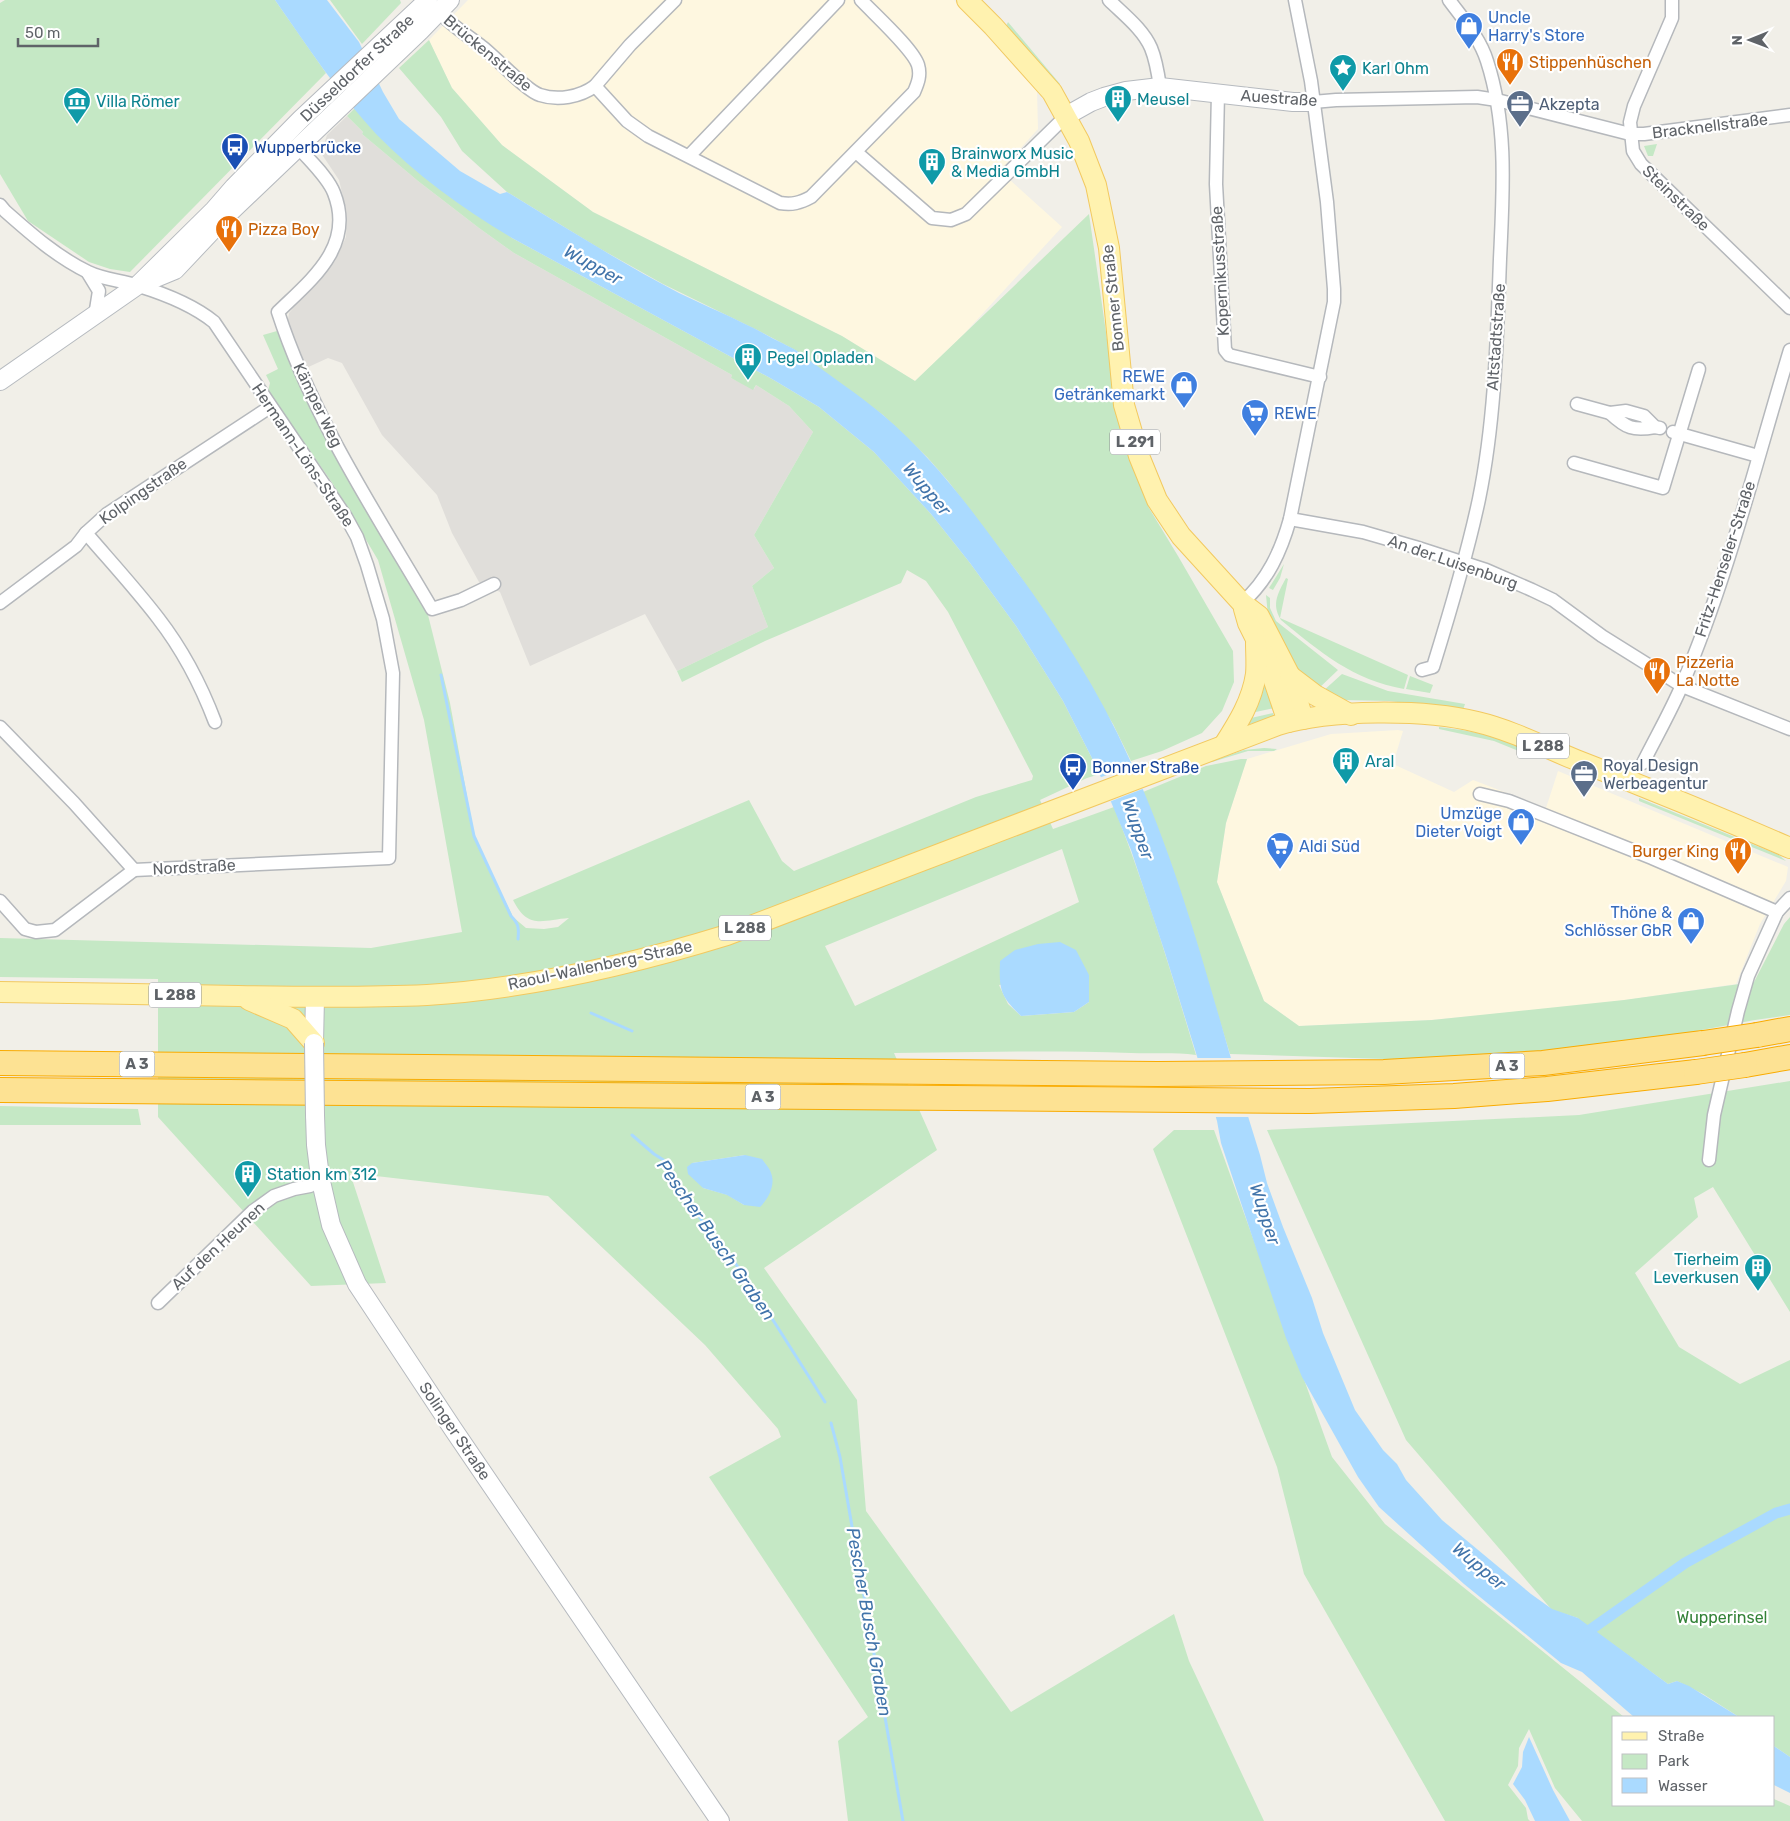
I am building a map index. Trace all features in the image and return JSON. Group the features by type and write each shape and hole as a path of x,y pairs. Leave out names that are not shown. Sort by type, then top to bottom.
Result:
{"highway":[{"name":"A 3","path":"0,1063 1158,1074 1384,1072 1542,1063 1703,1043 1790,1029"},
{"name":"A 3","path":"0,1090 1310,1101 1454,1096 1547,1089 1696,1072 1790,1057"}],"main road":[{"name":"Bonner Straße","path":"967,0 1052,92 1079,141 1096,184 1109,248 1124,405 1139,456 1157,500 1182,536 1242,602 1259,616 1290,676 1296,720"},
{"name":"Düsseldorfer Straße","path":"138,285 175,270 225,217 298,148 379,45 431,4"},
{"name":"Düsseldorfer Straße","path":"0,381 138,285 287,134 391,58 431,4"},
{"name":"Auestraße","path":"1066,116 1091,102 1112,95 1160,86 1293,102 1313,102"},
{"path":"287,134 298,148"},
{"name":"Bonner Straße","path":"1242,602 1248,623 1296,720"},
{"path":"1224,745 1243,713 1250,696 1256,673 1256,638"},
{"path":"1290,676 1315,695 1351,715"},
{"name":"L 288","path":"1224,745 1296,720 1351,715 1414,714 1445,716 1480,723 1653,790 1788,850"},
{"name":"Raoul-Wallenberg-Straße","path":"0,992 315,997 428,995 544,979 677,950 772,919 1224,745"},
{"path":"240,996 293,1019 314,1043"},
{"name":"Solinger Straße","path":"315,997 316,1145 325,1200 334,1232 357,1284 720,1821"}],"street":[{"path":"675,0 630,45 595,86 627,121 648,136 780,203 789,204 802,203 811,197 914,92 919,80 919,67 914,55 861,0"},
{"path":"689,156 838,0"},
{"path":"1109,0 1144,35 1151,46 1156,61 1160,86"},
{"path":"1242,602 1258,586 1279,554 1290,519 1334,302 1327,202 1311,81 1295,0"},
{"name":"Altstadtstraße","path":"1422,670 1434,667 1464,563 1484,472 1492,396 1504,183 1503,142 1498,100 1486,59 1477,38 1450,0"},
{"path":"1498,100 1630,134 1630,122 1634,106 1672,18 1672,0"},
{"name":"Brückenstraße","path":"431,4 452,25 481,46 524,85 538,95 547,97 575,96 584,94 595,86"},
{"name":"Kopernikusstraße","path":"1218,92 1216,184 1223,343 1226,352 1233,356 1320,377"},
{"name":"Auestraße","path":"1313,102 1477,97 1498,100"},
{"name":"Bracknellstraße","path":"1630,134 1644,134 1790,115"},
{"path":"856,152 932,218 951,220 966,214 1066,116"},
{"name":"Steinstraße","path":"1630,134 1633,151 1641,164 1790,308"},
{"name":"Kämper Weg","path":"298,148 334,192 339,227 332,252 323,266 278,312 302,376 341,454 432,609 461,600 494,584"},
{"name":"Hermann-Löns-Straße","path":"0,205 5,212 46,247 88,273 109,280 138,285 198,309 214,322 351,525 367,565 383,619 392,673 389,858"},
{"path":"88,273 99,291 95,316"},
{"name":"Fritz-Henseler-Straße","path":"1643,762 1682,686 1724,572 1790,350"},
{"path":"1574,463 1663,488 1676,432 1699,369"},
{"path":"1577,404 1610,413 1622,424 1640,430 1657,427"},
{"name":"Kolpingstraße","path":"0,603 76,546 86,532 107,514 270,407"},
{"path":"1676,432 1758,456"},
{"name":"An der Luisenburg","path":"1290,519 1363,532 1464,563 1527,587 1553,600 1602,636 1682,686 1790,729"},
{"path":"86,532 158,618 173,639 189,665 215,722"},
{"name":"Nordstraße","path":"0,727 74,803 134,870 389,858"},
{"path":"1480,794 1509,801 1652,858 1777,912"},
{"path":"0,901 25,929 36,932 55,930 134,870"},
{"path":"1710,1160 1714,1115 1748,976 1777,912 1790,898"},
{"name":"Auf den Heunen","path":"158,1303 253,1210 274,1196 310,1186"}],"shaded area":[{"path":"468,0 954,0 1037,91 1038,129 1000,171 1062,227 963,335 915,381 842,336 593,212 502,145 452,88 429,40"},
{"path":"347,116 363,132 362,134 418,181 514,253 732,375 731,378 754,389 756,385 789,406 813,432 754,535 774,568 752,586 768,627 677,671 645,614 530,666 500,592 479,582 452,533 437,495 382,435 342,363 328,358 304,369 287,325 289,313 335,261 346,237 347,213 339,180 321,153 327,135"},
{"path":"1403,731 1393,764 1454,792 1473,780 1546,808 1558,771 1788,867 1786,881 1760,924 1736,984 1598,1004 1431,1020 1299,1026 1264,1001 1217,882 1226,823 1247,759 1331,734"}],"green space":[{"path":"5,0 275,0 326,73 130,272 110,269 89,262 28,221 0,174 0,3"},
{"path":"330,0 400,0 401,3 362,44"},
{"path":"1008,22 1060,84 1056,87 1005,28"},
{"path":"429,40 452,88 502,145 593,212 842,336 915,381 1089,214 1116,402 1127,449 1149,508 1233,651 1234,682 1222,711 1202,733 1162,751 1131,761 1113,724 1018,573 948,481 927,457 883,415 797,351 663,284 597,247 507,192 462,151 441,117 399,68"},
{"path":"355,108 512,238 772,379 819,407 874,452 931,514 1016,626 1063,701 1100,774 1040,800 1053,829 1114,807 1168,961 1196,1055 1072,1052 894,1053 937,1150 764,1268 857,1400 866,1511 1011,1712 1174,1614 1189,1661 1264,1821 848,1821 838,1741 868,1717 709,1477 781,1437 778,1429 705,1345 548,1196 350,1173 386,1283 311,1286 158,1117 158,979 0,977 0,938 371,948 462,932 424,720 378,560 333,484 268,391 270,383 266,375 278,369 263,335 277,331 296,378 428,615 450,703 475,840 513,917 526,928 544,929 558,927 569,918 536,921 524,916 513,900 749,800 782,861 794,871 976,797 1032,780 1033,776 948,612 926,581 907,570 901,583 765,641 682,682 677,671 768,627 752,586 774,568 754,535 813,432 789,406 756,385 753,390 731,378 732,375 514,253 418,181 362,134 363,132 347,116","holes":["1062,849 1079,902 855,1006 825,946","1089,975 1089,1002 1074,1012 1021,1016 1008,1004 999,985","745,1155 744,1205 728,1195 703,1188 692,1163"]},
{"path":"1657,144 1653,156 1648,156 1644,146"},
{"path":"1284,564 1280,578 1273,590 1269,588"},
{"path":"1286,578 1288,579 1280,618 1276,609 1277,599"},
{"path":"1266,595 1270,598 1270,608 1276,621 1338,670 1317,690 1297,669 1268,616"},
{"path":"1280,618 1408,675 1404,689 1386,685 1353,672 1310,643"},
{"path":"1342,674 1388,691 1465,704 1463,710 1389,701 1342,700 1322,692"},
{"path":"1410,676 1433,685 1430,693 1406,689"},
{"path":"1262,679 1279,707 1251,713"},
{"path":"1273,713 1274,717 1244,726 1251,718"},
{"path":"1439,727 1499,739 1532,754 1531,756 1494,741 1439,729"},
{"path":"1277,749 1274,751 1248,751 1212,762 1244,750"},
{"path":"1247,759 1226,823 1217,882 1264,1001 1299,1026 1432,1020 1624,1000 1754,982 1784,924 1790,917 1790,1015 1622,1045 1447,1061 1230,1054 1177,883 1143,792 1206,766"},
{"path":"1639,798 1779,855 1786,861 1639,801"},
{"name":"Wupperinsel","path":"1790,1081 1790,1312 1713,1187 1694,1198 1698,1217 1635,1273 1679,1347 1740,1384 1790,1360 1790,1757 1775,1747 1775,1716 1737,1716 1703,1694 1677,1681 1668,1684 1600,1635 1580,1623 1578,1618 1552,1610 1406,1440 1267,1130 1579,1115"},
{"path":"0,1106 138,1109 141,1125 0,1125"},
{"path":"1174,1130 1214,1130 1332,1457 1385,1524 1623,1716 1612,1716 1612,1806 1775,1806 1775,1799 1790,1806 1790,1821 1582,1821 1555,1788 1529,1729 1519,1748 1518,1766 1508,1785 1526,1808 1530,1821 1445,1821 1304,1574 1277,1467 1153,1149"}],"water":[{"name":"Wupper","path":"275,0 327,0 359,42 383,92 399,119 460,171 500,194 507,192 614,257 679,293 797,351 883,415 916,446 946,479 988,532 1054,625 1102,703 1129,758 1150,806 1185,905 1267,1183 1312,1298 1323,1333 1355,1410 1383,1450 1397,1464 1406,1480 1442,1520 1531,1594 1552,1609 1578,1618 1668,1684 1677,1681 1689,1686 1737,1716 1633,1716 1582,1672 1561,1663 1464,1584 1379,1507 1358,1477 1302,1377 1286,1338 1221,1143 1217,1121 1131,850 1097,768 1063,701 1016,626 931,514 874,452 819,407 772,379 512,238 458,203 391,149 362,118 323,69"},
{"path":"1060,942 1076,950 1089,975 1089,1002 1074,1012 1021,1016 1002,992 1000,961 1015,950 1038,944"},
{"path":"745,1155 762,1159 771,1173 772,1187 766,1200 760,1207 744,1205 727,1195 703,1188 688,1174 687,1167 692,1163"},
{"path":"1529,1737 1553,1790 1570,1821 1535,1821 1525,1800 1513,1784 1522,1767 1523,1752"},
{"path":"1775,1747 1790,1757 1790,1793 1775,1786"}],"pier":[{"path":"1135,764 1145,788 1109,802 1099,778"},
{"path":"1194,1058 1234,1058 1251,1117 1213,1117"}],"waterway":[{"name":"Pescher Busch Graben","path":"441,675 474,836 511,916 517,924 518,939"},
{"name":"Pescher Busch Graben","path":"591,1013 632,1031"},
{"name":"Pescher Busch Graben","path":"632,1135 665,1161 670,1174 700,1218 745,1276 825,1402"},
{"name":"Pescher Busch Graben","path":"831,1423 840,1457 903,1821"},
{"path":"1580,1637 1685,1563 1776,1513 1790,1509"}],"place":[{"name":"Uncle Harry's Store","path":"1469,50"},
{"name":"Stippenhüschen","path":"1510,86"},
{"name":"Karl Ohm","path":"1343,92"},
{"name":"Meusel","path":"1118,123"},
{"name":"Villa Römer","path":"77,125"},
{"name":"Akzepta","path":"1520,128"},
{"name":"Wupperbrücke","path":"235,171"},
{"name":"Brainworx Music & Media GmbH","path":"932,186"},
{"name":"Pizza Boy","path":"229,253"},
{"name":"Pegel Opladen","path":"748,381"},
{"name":"REWE Getränkemarkt","path":"1184,409"},
{"name":"REWE","path":"1255,437"},
{"name":"Pizzeria La Notte","path":"1657,695"},
{"name":"Aral","path":"1346,785"},
{"name":"Bonner Straße","path":"1073,791"},
{"name":"Royal Design Werbeagentur","path":"1584,798"},
{"name":"Umzüge Dieter Voigt","path":"1521,846"},
{"name":"Aldi Süd","path":"1280,870"},
{"name":"Burger King","path":"1738,875"},
{"name":"Thöne & Schlösser GbR","path":"1691,945"},
{"name":"Station km 312","path":"248,1198"},
{"name":"Tierheim Leverkusen","path":"1758,1292"}]}
